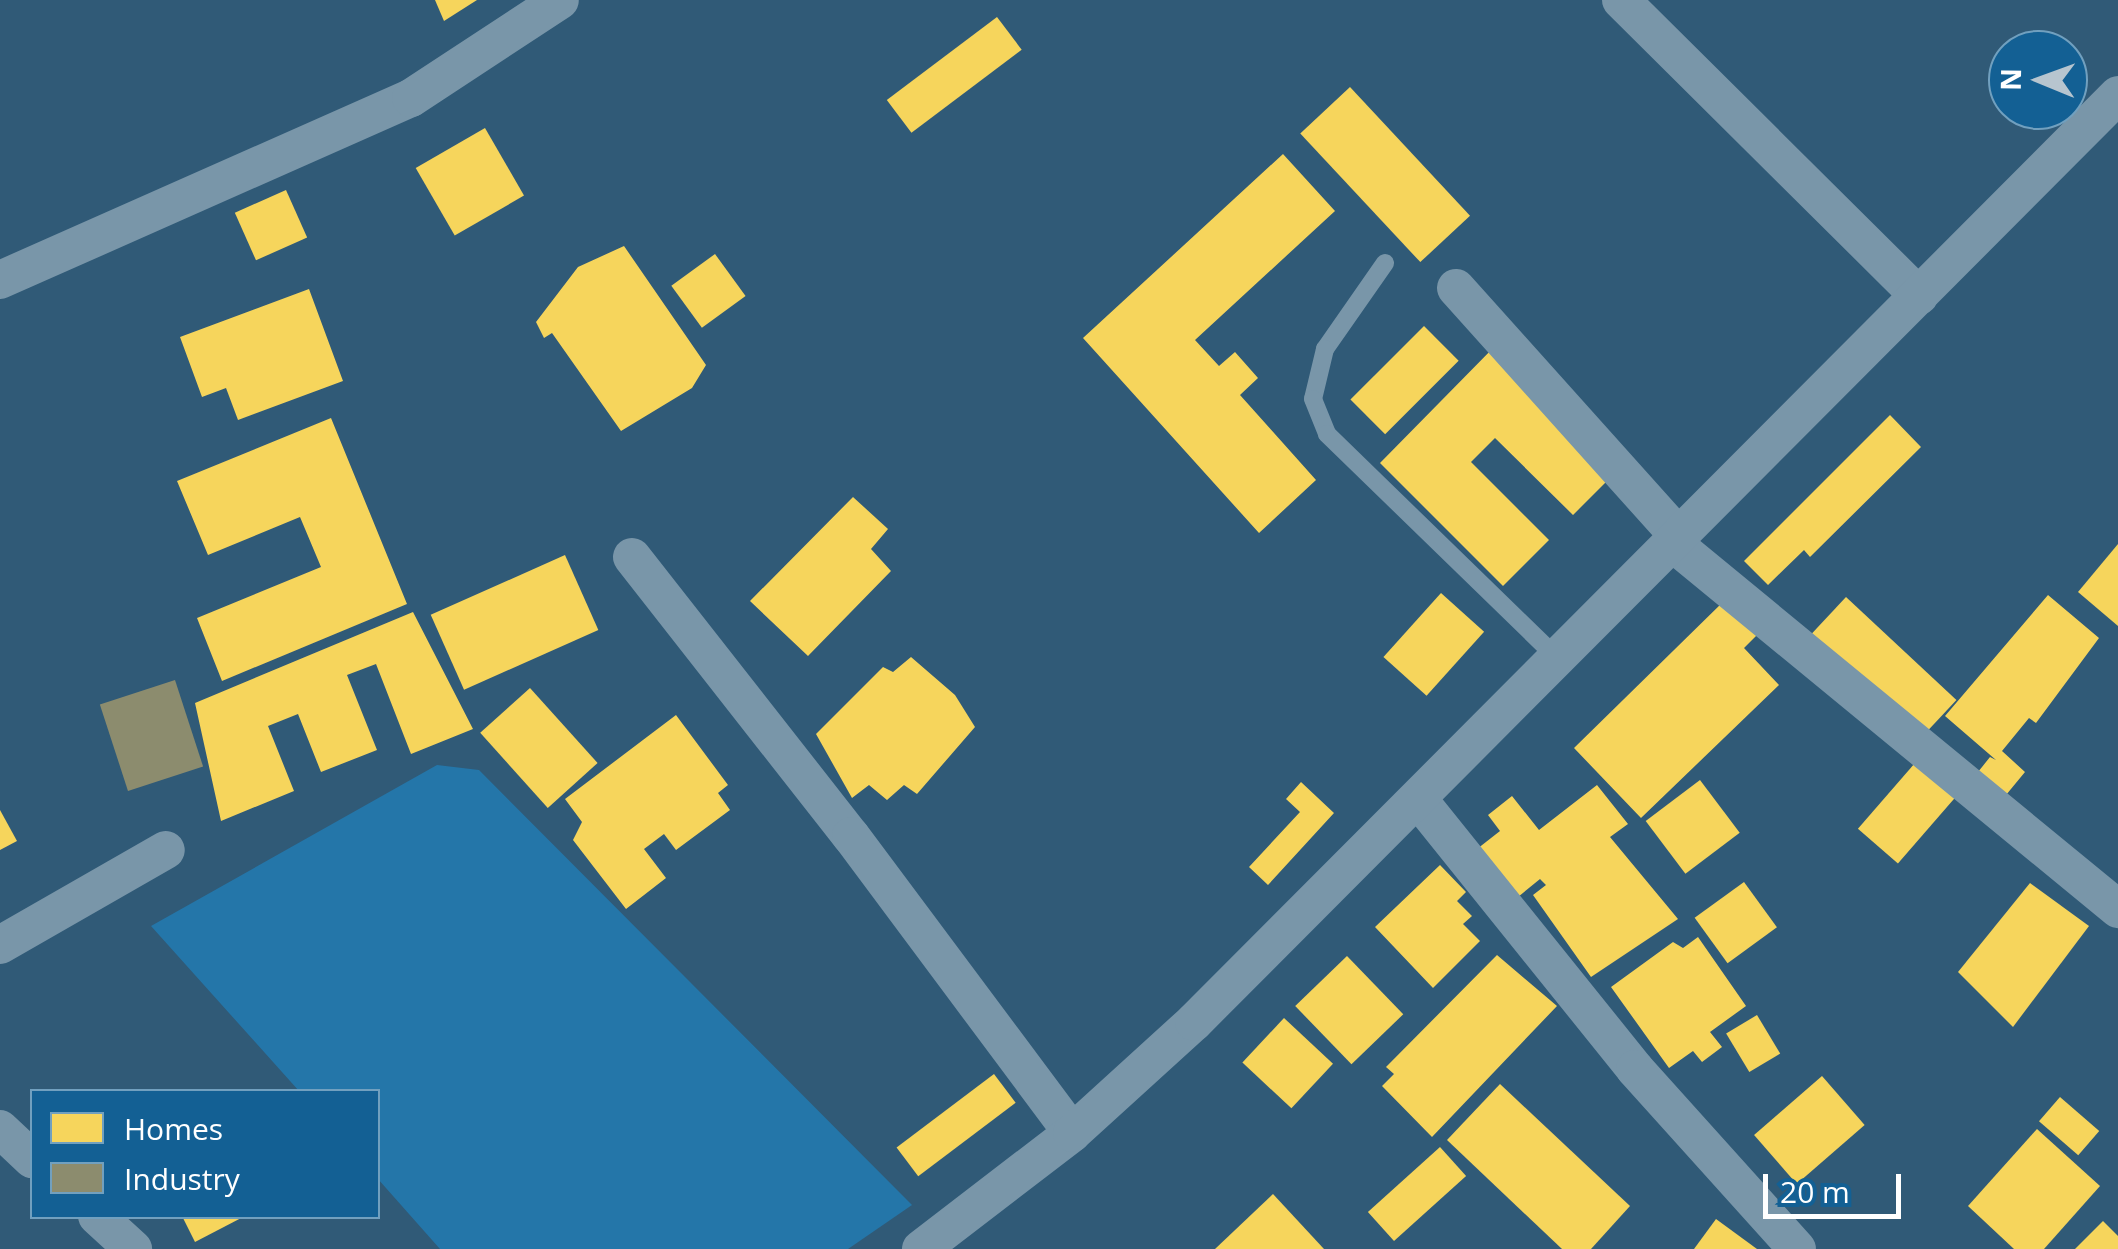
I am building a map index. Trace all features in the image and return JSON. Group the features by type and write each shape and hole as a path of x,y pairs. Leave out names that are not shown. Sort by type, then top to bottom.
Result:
{"street":[{"path":"0,280 411,98 560,0"},
{"path":"1621,0 1920,296"},
{"path":"922,1249 1072,1133 1418,799 2118,94"},
{"path":"1456,288 1677,540 2118,909"},
{"path":"632,557 851,836 1072,1133"},
{"path":"1418,799 1635,1068 1796,1249"},
{"path":"0,945 166,850"},
{"path":"0,1129 30,1157"},
{"path":"100,1219 133,1249"}],"lane":[{"path":"1384,263 1325,349 1313,399 1327,434 1558,659"}],"shaded area":[{"path":"437,765 479,770 912,1205 848,1249 440,1249 380,1181 380,1089 297,1089 151,926"}],"building: Homes":[{"path":"435,0 477,0 444,21"},
{"path":"997,17 1022,50 911,133 887,100"},
{"path":"1350,87 1470,216 1420,262 1300,133"},
{"path":"485,128 524,196 455,236 416,168"},
{"path":"1283,154 1335,211 1195,340 1219,366 1235,352 1258,378 1240,395 1316,480 1259,533 1083,338"},
{"path":"286,190 307,238 256,260 235,213"},
{"path":"624,246 706,365 692,388 621,431 552,333 544,338 536,322 578,267"},
{"path":"715,254 746,296 702,328 671,286"},
{"path":"309,289 343,381 238,420 226,388 202,397 180,337"},
{"path":"1424,326 1459,361 1385,434 1350,400"},
{"path":"1499,342 1623,465 1573,515 1495,438 1471,462 1549,540 1503,586 1380,463"},
{"path":"1890,415 1921,447 1810,557 1804,550 1768,585 1744,561"},
{"path":"331,418 407,604 222,681 197,618 321,567 300,517 208,555 177,481"},
{"path":"853,497 888,529 871,549 891,571 808,656 750,601"},
{"path":"2118,544 2118,626 2078,592"},
{"path":"565,555 598,630 464,690 431,615"},
{"path":"1441,593 1484,632 1427,696 1383,657"},
{"path":"2048,595 2099,638 2036,723 2029,718 2002,751 2025,772 2006,795 1978,772 1990,757 1996,760 1945,716"},
{"path":"1846,597 1956,700 1922,737 1812,634"},
{"path":"1724,601 1757,635 1744,648 1779,685 1641,818 1574,748"},
{"path":"413,612 473,729 411,754 376,664 347,675 377,750 321,772 298,714 268,726 294,791 221,821 195,703"},
{"path":"911,657 955,695 975,727 917,794 904,785 887,800 869,785 852,798 816,734 883,667 893,672"},
{"path":"530,688 598,763 548,808 480,733"},
{"path":"676,715 728,785 718,793 730,810 676,850 664,834 644,849 666,878 626,909 573,840 582,822 565,799"},
{"path":"1915,763 1955,798 1898,863 1858,829"},
{"path":"1700,780 1740,833 1685,874 1646,821"},
{"path":"1301,782 1334,813 1268,885 1249,867 1300,812 1286,799"},
{"path":"1597,785 1628,824 1610,837 1678,919 1591,977 1533,895 1546,885 1540,879 1518,897 1477,849 1500,831 1488,815 1512,796 1539,830"},
{"path":"0,810 17,841 0,850"},
{"path":"1440,865 1466,892 1457,901 1472,916 1463,924 1480,941 1433,988 1375,927"},
{"path":"1744,882 1777,927 1728,963 1695,918"},
{"path":"2030,883 2089,926 2013,1027 1958,972"},
{"path":"1698,937 1746,1006 1710,1032 1722,1047 1702,1062 1693,1051 1669,1068 1611,987 1673,942 1683,948"},
{"path":"1497,955 1557,1006 1432,1137 1382,1086 1394,1074 1386,1067"},
{"path":"1347,956 1403,1014 1351,1064 1295,1006"},
{"path":"1757,1015 1780,1054 1749,1072 1726,1034"},
{"path":"1284,1018 1333,1064 1291,1108 1242,1063"},
{"path":"994,1074 1016,1103 918,1176 897,1147"},
{"path":"1822,1076 1865,1125 1797,1184 1754,1135"},
{"path":"1500,1084 1630,1206 1591,1249 1562,1249 1447,1140"},
{"path":"2060,1097 2099,1131 2078,1155 2039,1121"},
{"path":"2037,1129 2100,1186 2044,1249 2014,1249 1968,1206"},
{"path":"1440,1147 1466,1176 1394,1241 1368,1212"},
{"path":"1273,1194 1324,1249 1215,1249"},
{"path":"184,1219 239,1219 195,1242"},
{"path":"1716,1219 1757,1249 1694,1249"},
{"path":"2103,1221 2118,1236 2118,1249 2075,1249"}],"building: Industry":[{"path":"175,680 203,767 128,791 100,704"}]}
